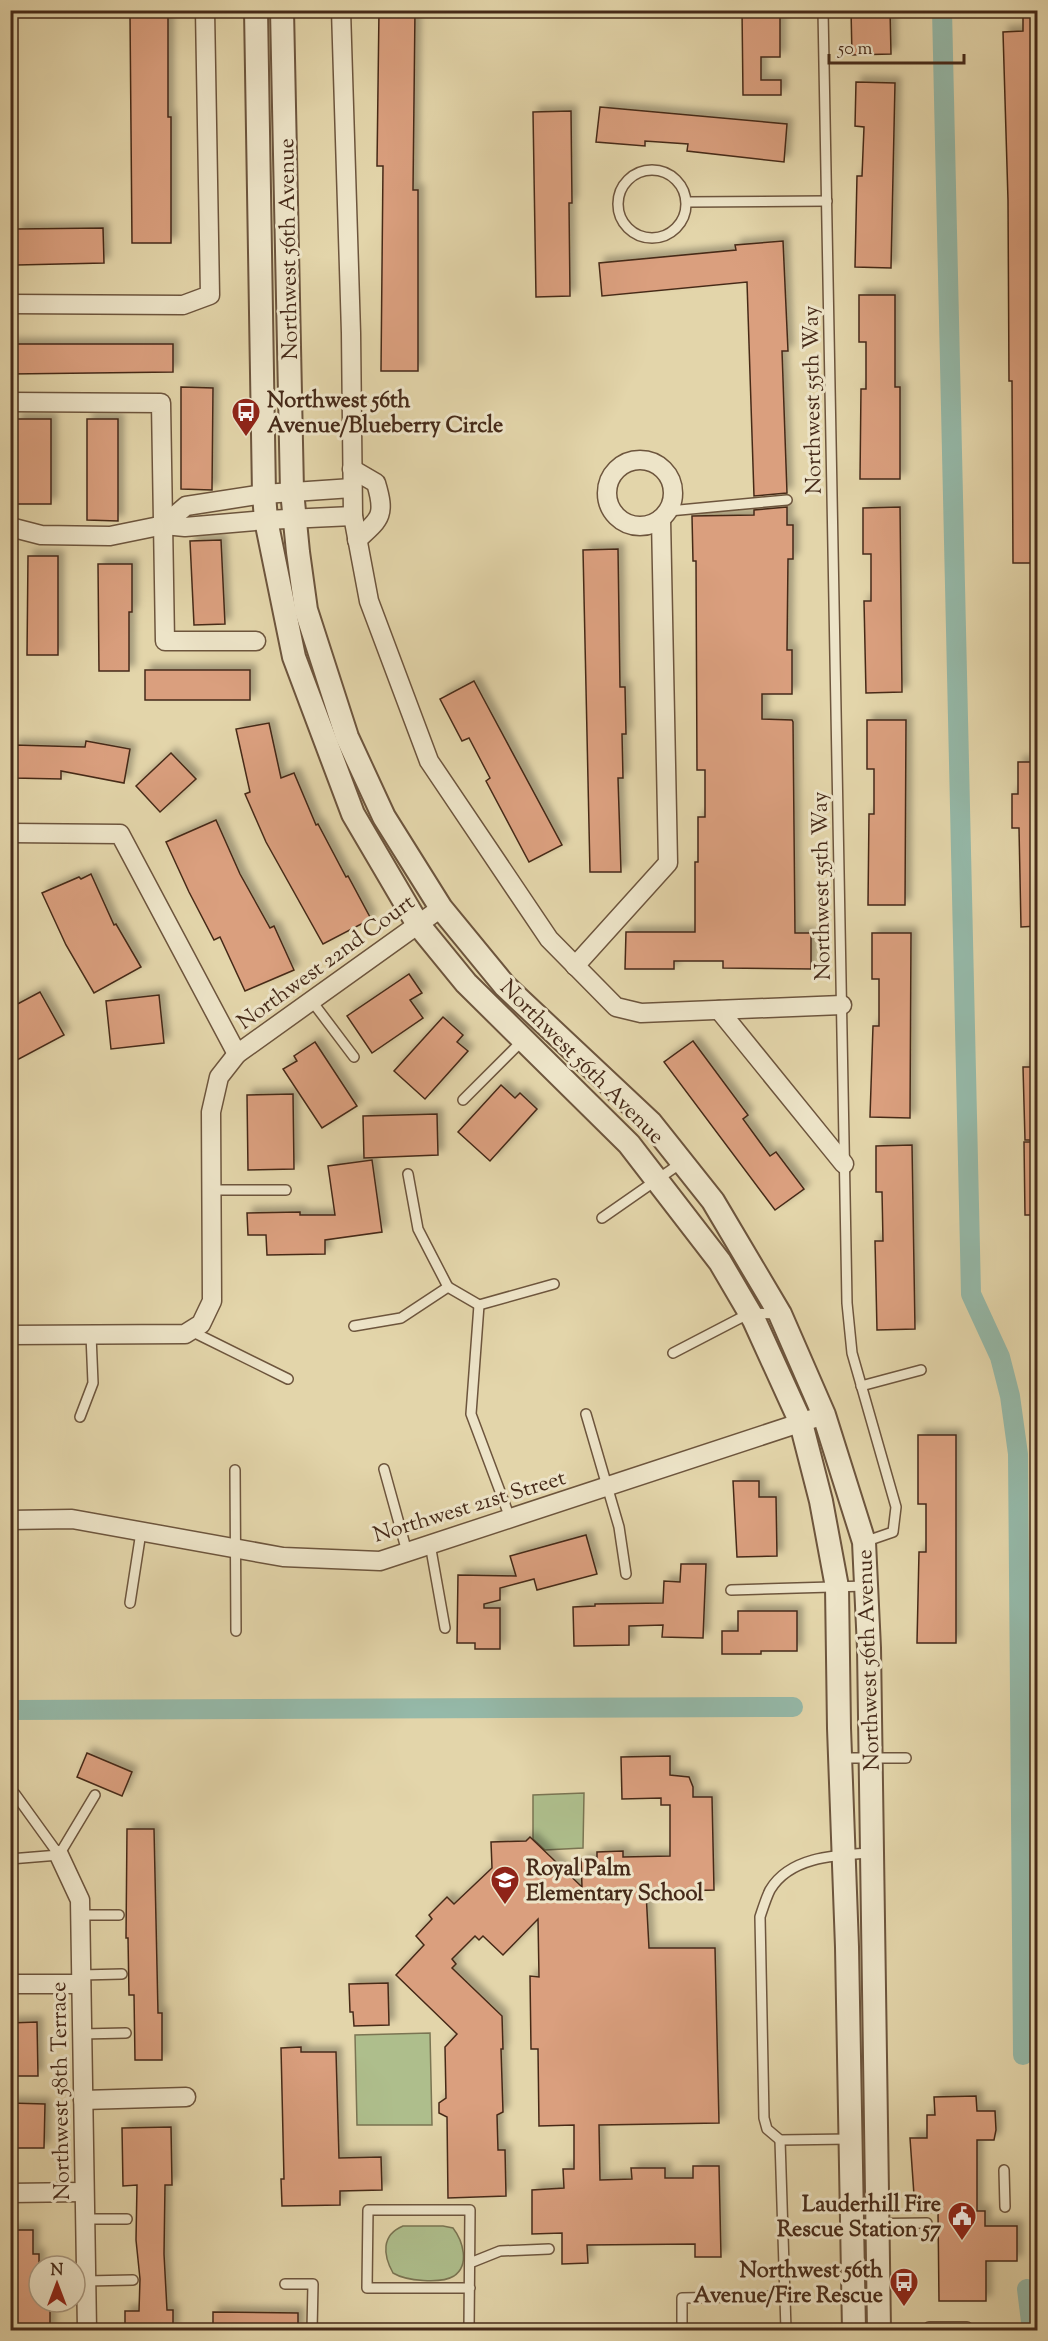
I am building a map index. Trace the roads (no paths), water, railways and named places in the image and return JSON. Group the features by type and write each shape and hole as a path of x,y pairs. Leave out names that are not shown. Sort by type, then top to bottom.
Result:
{"street":[{"path":"10,304 183,305 210,295 205,10"},
{"name":"Northwest 56th Avenue","path":"255,10 266,520 294,657 353,814 417,923 466,983 629,1144 720,1262 750,1313 801,1423 821,1501 837,1587 854,2331"},
{"name":"Northwest 56th Avenue","path":"282,10 292,491 306,610 347,737 384,817 441,908 505,986 651,1123 713,1202 780,1314 824,1415 864,1542 871,1758 879,2331"},
{"path":"341,10 347,172 353,516 369,601 429,761 549,939 616,1007 640,1013 842,1005"},
{"path":"10,402 161,404 165,641 256,641"},
{"path":"352,469 376,483 382,502 378,521 357,540"},
{"path":"164,525 186,506 264,494 352,488"},
{"path":"575,966 669,863 665,515"},
{"path":"10,527 41,535 110,536 164,525 185,527 353,516"},
{"path":"10,833 120,834 237,1054"},
{"name":"Northwest 22nd Court","path":"196,1328 212,1301 211,1112 219,1077 237,1054 441,908"},
{"path":"719,1010 844,1164"},
{"path":"10,1335 185,1334 196,1328"},
{"name":"Northwest 21st Street","path":"10,1520 72,1519 283,1557 380,1561 824,1415"},
{"name":"Northwest 58th Terrace","path":"59,1855 80,1900 86,2254"},
{"path":"10,1984 81,1979"},
{"path":"83,2100 186,2097"},
{"path":"10,2193 84,2192"},
{"name":"Northwest 58th Terrace","path":"87,2314 87,2331"}],"lane":[{"name":"Northwest 55th Way","path":"823,10 847,1303 852,1353 896,1507 893,1532 864,1542"},
{"path":"650,170 671,175 679,182 687,202 680,224 671,232 660,237 649,238 637,234 628,227 621,218 618,206 619,195 630,177 650,170"},
{"path":"687,202 827,201"},
{"path":"665,515 787,500"},
{"path":"311,1000 354,1057"},
{"path":"463,1100 523,1040"},
{"path":"602,1218 682,1162"},
{"path":"408,1174 418,1229 448,1287 480,1305 554,1284"},
{"path":"212,1190 286,1190"},
{"path":"354,1326 401,1318 448,1287"},
{"path":"480,1305 471,1414 510,1518"},
{"path":"673,1353 750,1313 780,1314"},
{"path":"196,1328 288,1379"},
{"path":"80,1417 93,1383 92,1335"},
{"path":"861,1386 921,1370"},
{"path":"586,1414 619,1527 626,1574"},
{"path":"384,1469 407,1552"},
{"path":"236,1470 236,1631"},
{"path":"130,1604 141,1532"},
{"path":"430,1544 445,1628"},
{"path":"731,1590 866,1586"},
{"path":"841,1758 906,1758"},
{"path":"15,1794 59,1855"},
{"path":"59,1855 95,1795"},
{"path":"850,2139 780,2140 767,2129 760,1917 771,1889 789,1872 810,1860 844,1854 872,1854"},
{"path":"10,1859 59,1855"},
{"path":"80,1915 118,1915"},
{"path":"81,1979 122,1974"},
{"path":"82,2034 126,2033"},
{"path":"780,2140 786,2331"},
{"path":"1004,2170 1005,2206"},
{"path":"469,2331 470,2288 470,2210 368,2210 367,2288 470,2288"},
{"path":"85,2218 127,2219"},
{"path":"852,2224 927,2223"},
{"path":"470,2263 500,2251 549,2249"},
{"path":"87,2281 133,2280"},
{"path":"285,2284 313,2284 312,2331"},
{"path":"682,2331 682,2298 785,2296"},
{"path":"929,2327 967,2327 967,2331"}],"waterway":[{"path":"942,10 971,1294 1000,1357 1010,1396 1018,1454 1023,2055"},
{"path":"10,1710 793,1707"},
{"path":"1027,2289 1032,2330"}],"place":[{"name":"Northwest 56th Avenue/Blueberry Circle","path":"246,438"},
{"name":"Royal Palm Elementary School","path":"505,1906"},
{"name":"Lauderhill Fire Rescue Station 57","path":"962,2242"},
{"name":"Northwest 56th Avenue/Fire Rescue","path":"904,2308"}]}
